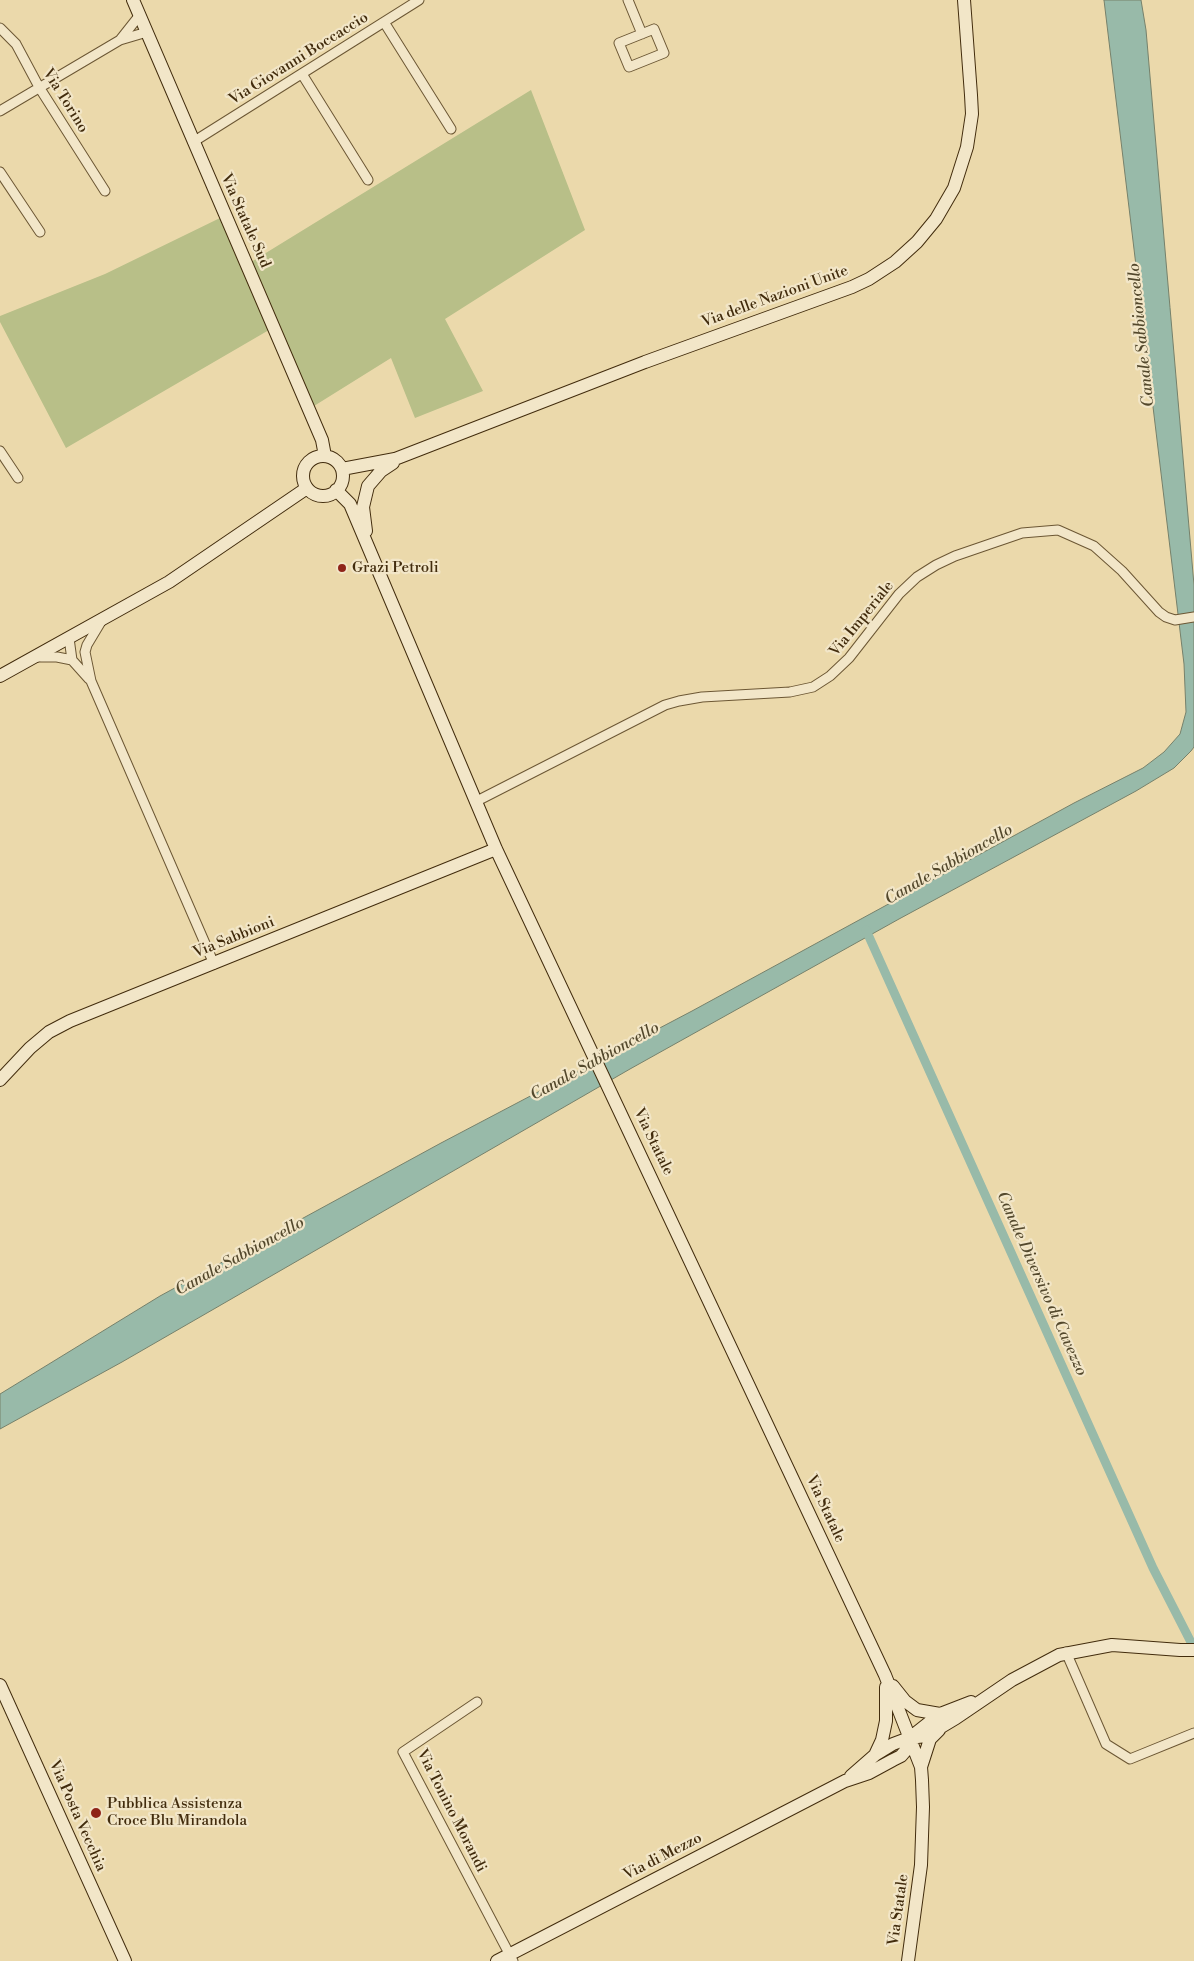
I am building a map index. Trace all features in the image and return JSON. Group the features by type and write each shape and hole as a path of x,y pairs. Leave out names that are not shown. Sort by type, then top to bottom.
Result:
{"main road":[{"name":"Via Statale Sud","path":"133,0 318,431 325,456"},
{"name":"Via delle Nazioni Unite","path":"342,469 395,459 645,362 852,287 869,279 895,262 918,242 936,219 954,188 967,147 972,114 972,95 964,0"},
{"path":"325,456 337,461 342,469 342,480 336,490 327,495 321,496 307,488 303,479 307,464 315,457 325,456"},
{"name":"Via delle Nazioni Unite","path":"372,556 364,517 365,492 374,478 393,464 395,459"},
{"path":"0,676 169,582 307,488"},
{"path":"336,490 350,504 372,556"},
{"name":"Via Statale","path":"372,556 496,849 886,1675 921,1767 924,1807 921,1865 908,1961"},
{"name":"Via Sabbioni","path":"0,1080 30,1048 59,1026 496,849"},
{"path":"845,1781 875,1755 893,1744 909,1738 926,1736 941,1720 1066,1652 1112,1646 1194,1650"},
{"path":"886,1675 905,1701 917,1710 941,1720"},
{"path":"875,1755 882,1740 886,1721 886,1675"},
{"name":"Via Posta Vecchia","path":"0,1685 125,1961"},
{"path":"901,1756 910,1757 921,1767 930,1739 941,1720"},
{"path":"845,1781 869,1773 901,1756 907,1749 909,1738"},
{"name":"Via di Mezzo","path":"497,1961 511,1958 845,1781"}],"street":[{"name":"Via Giovanni Boccaccio","path":"194,142 420,0"},
{"path":"628,0 642,34"},
{"path":"120,40 139,16"},
{"path":"384,22 451,129"},
{"name":"Via Torino","path":"0,28 16,44 38,87 105,191"},
{"path":"654,29 664,53 629,67 619,43 642,34 654,29"},
{"path":"0,111 120,40 147,32"},
{"path":"302,74 368,180"},
{"path":"0,172 40,232"},
{"path":"0,451 18,478"},
{"name":"Via Imperiale","path":"475,802 665,705 702,697 790,692 813,687 830,676 849,658 899,594 917,577 936,565 956,556 1022,533 1058,530 1094,546 1128,578 1159,612 1175,620 1194,617"},
{"path":"102,620 87,645 85,652 91,681 214,964"},
{"path":"69,638 85,652"},
{"path":"69,638 72,660 91,681"},
{"path":"35,657 58,657 72,660"},
{"path":"1066,1652 1106,1744 1130,1758 1194,1733"},
{"name":"Via Tonino Morandi","path":"477,1702 403,1752 511,1958"}],"green space":[{"path":"531,90 585,230 445,319 483,391 415,418 391,358 306,411 269,330 66,448 0,322 0,316 105,274 220,218 243,267"}],"water":[{"name":"Canale Sabbioncello","path":"1104,0 1141,0 1146,30 1194,585 1194,747 1191,751 1174,768 1136,791 899,919 630,1069 122,1362 0,1429 0,1394 160,1296 441,1143 692,1011 1074,803 1143,768 1164,752 1180,734 1186,712 1184,664"}],"waterway":[{"name":"Canale Diversivo di Cavezzo","path":"866,930 1153,1568 1194,1648"}],"place":[{"name":"Grazi Petroli","path":"342,568"},
{"name":"Pubblica Assistenza Croce Blu Mirandola","path":"96,1813"}]}
